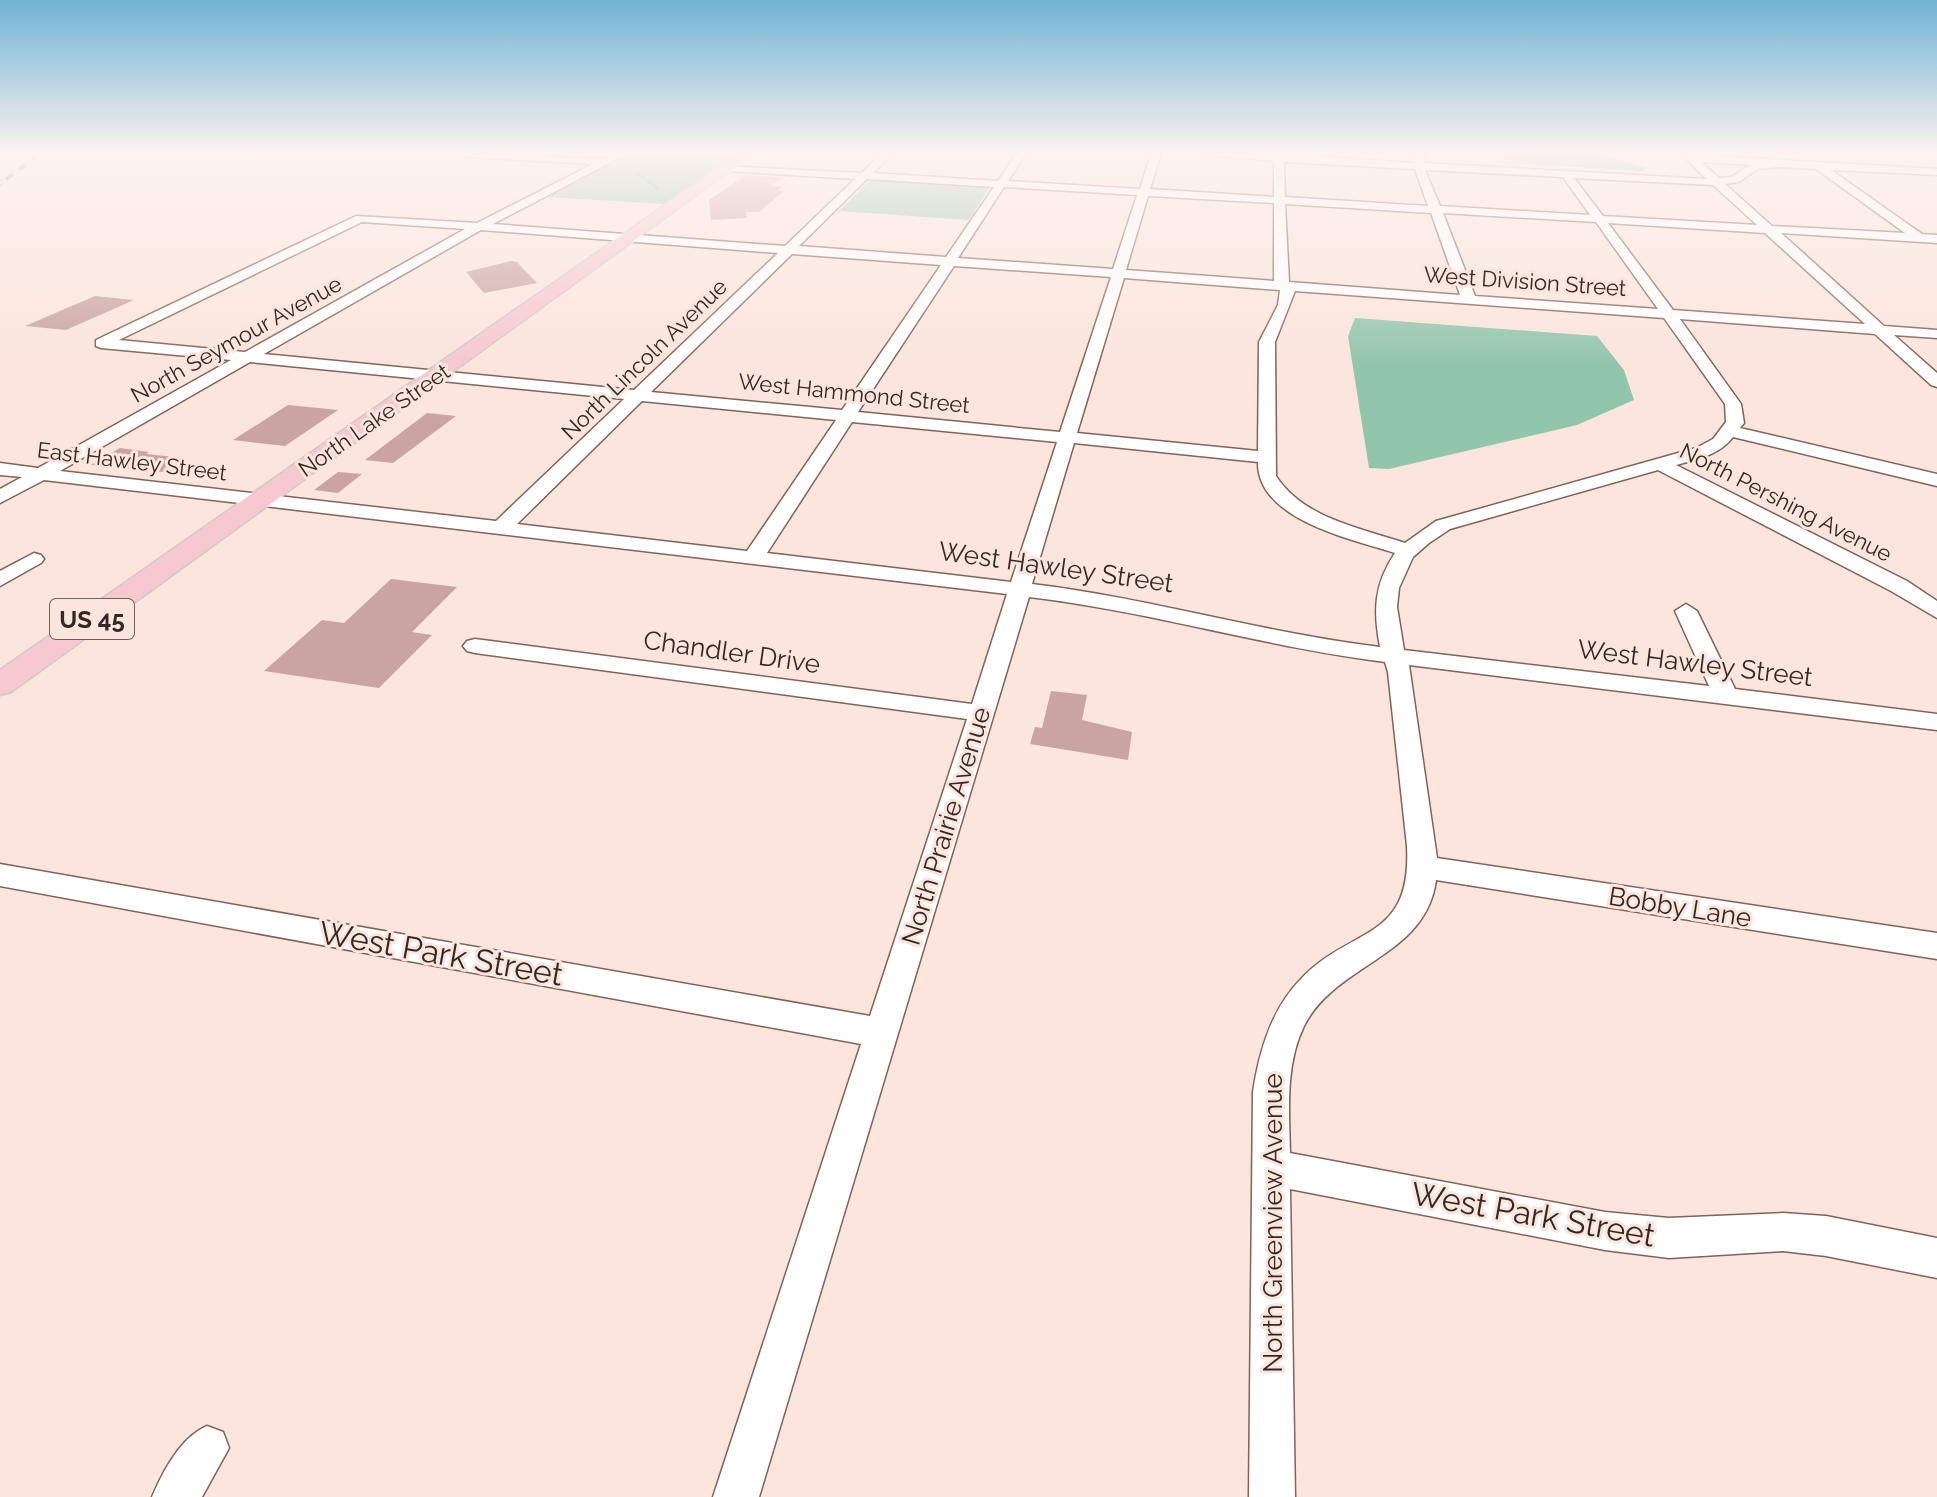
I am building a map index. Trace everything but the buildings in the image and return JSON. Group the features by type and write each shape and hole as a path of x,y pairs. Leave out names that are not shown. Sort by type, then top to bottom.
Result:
{"main road":[{"name":"North Lake Street","path":"0,685 649,224"}],"street":[{"name":"West Division Street","path":"101,343 348,224"},
{"name":"West Division Street","path":"448,224 1937,334"},
{"name":"North Seymour Avenue","path":"0,497 484,224"},
{"name":"North Lincoln Avenue","path":"500,529 815,224"},
{"path":"753,558 975,224"},
{"name":"North Prairie Avenue","path":"736,1497 1134,224"},
{"path":"1280,224 1281,281 1288,302 1269,329 1267,342 1267,476 1273,491 1286,502 1309,515 1407,550 1423,535 1469,515 1660,464"},
{"path":"1442,224 1469,299"},
{"name":"North Pershing Avenue","path":"1603,224 1733,404 1735,423 1719,443 1702,452 1660,464"},
{"path":"1665,224 1937,239"},
{"path":"1762,224 1937,382"},
{"path":"1899,224 1937,251"},
{"name":"West Hammond Street","path":"101,343 1267,457"},
{"path":"1730,431 1937,480"},
{"name":"North Pershing Avenue","path":"1660,464 1899,586 1937,611"},
{"name":"East Hawley Street","path":"0,469 258,501"},
{"name":"West Hawley Street","path":"258,501 1021,589 1150,608 1286,641 1937,722"},
{"name":"North Greenview Avenue","path":"1272,1497 1271,1092 1274,1061 1283,1032 1310,990 1340,965 1376,945 1404,922 1418,899 1424,867 1400,672 1393,656 1386,590 1394,566 1407,550"},
{"path":"0,580 34,559"},
{"path":"1686,611 1726,697"},
{"name":"Chandler Drive","path":"475,646 981,713"},
{"name":"Bobby Lane","path":"1424,867 1937,946"},
{"name":"West Park Street","path":"0,875 882,1033"},
{"name":"West Park Street","path":"1272,1168 1605,1231 1669,1238 1783,1232 1937,1258"},
{"path":"175,1497 207,1448"}],"green space":[{"path":"1355,318 1597,336 1624,370 1634,400 1577,425 1389,469 1369,468 1348,336"}]}
